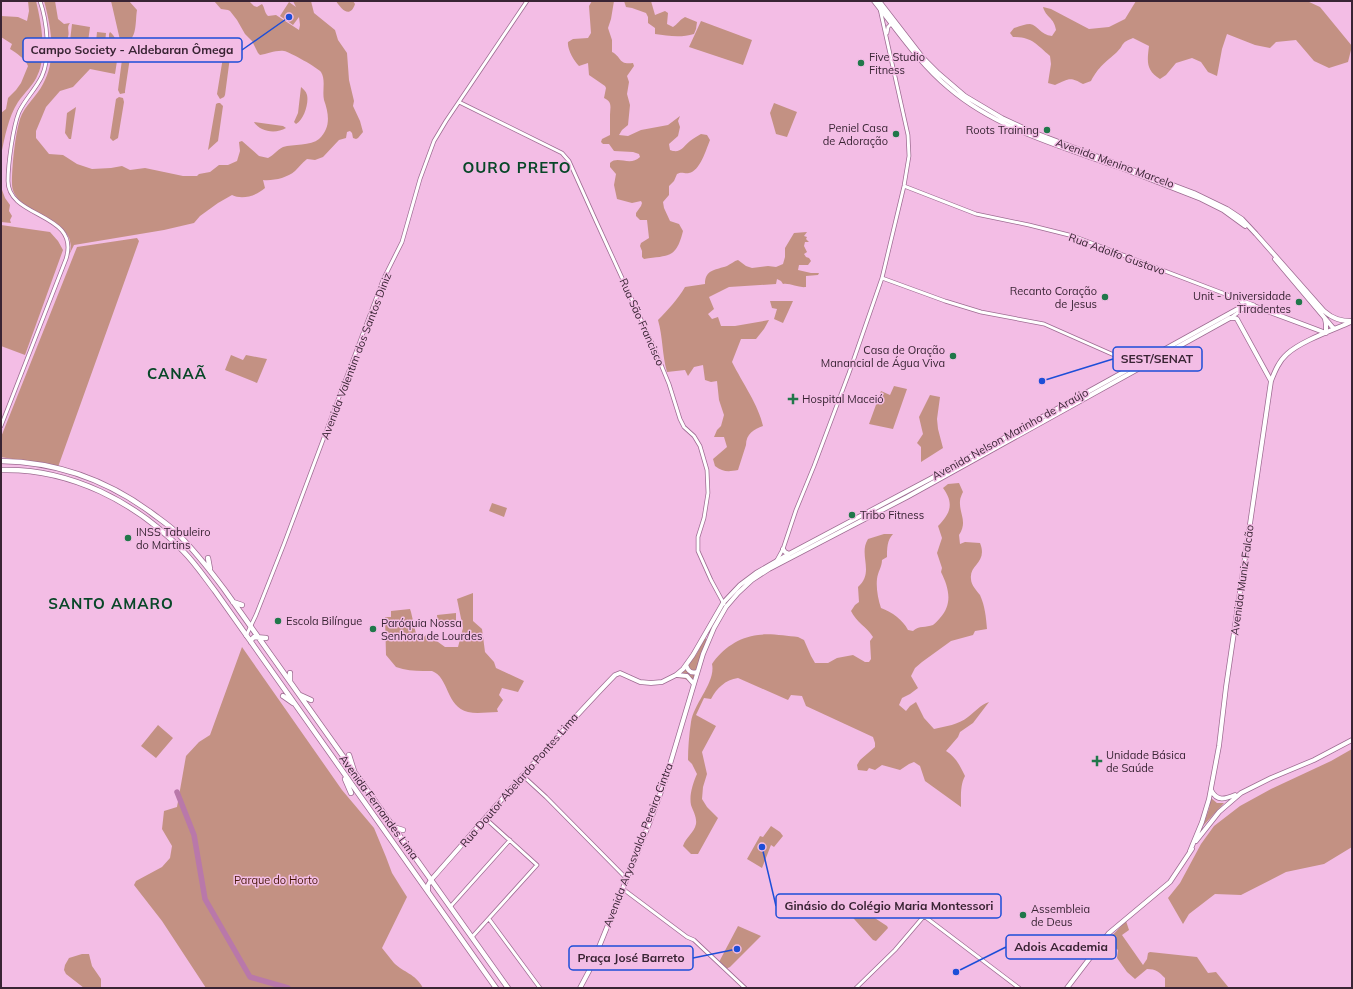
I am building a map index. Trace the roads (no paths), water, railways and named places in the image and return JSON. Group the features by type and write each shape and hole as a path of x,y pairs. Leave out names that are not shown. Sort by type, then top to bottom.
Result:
{"highway":[{"name":"Avenida Fernandes Lima","path":"1,460 62,469 87,478 122,493 140,504 176,532 196,553 233,602 508,988"},
{"name":"Avenida Fernandes Lima","path":"1,470 25,470 57,476 106,493 129,506 182,550 215,591 496,988"},
{"path":"208,558 210,571"},
{"path":"233,602 242,605"},
{"path":"251,642 252,638 266,638"},
{"path":"290,673 290,681"},
{"path":"299,695 311,700"},
{"path":"283,696 296,705"},
{"path":"349,755 354,773"},
{"path":"341,770 351,793"},
{"path":"393,827 403,830"},
{"path":"408,863 416,859"}],"main road":[{"name":"Avenida Menino Marcelo","path":"874,1 880,3 914,53 935,76 960,97 985,113 1020,131 1201,198 1230,215 1252,232 1334,329"},
{"name":"Avenida Menino Marcelo","path":"893,22 923,58 937,72 965,96 981,107 1030,131 1194,192 1216,202 1232,212 1242,219 1256,234 1324,311 1333,318 1352,322"},
{"name":"Avenida Nelson Marinho de Araújo","path":"931,481 1015,438 1116,379 1130,368 1244,306 1254,306"},
{"name":"Rua Adolfo Gustavo","path":"1254,306 1326,333"},
{"path":"1323,315 1326,324 1326,333"},
{"path":"1116,379 1230,318 1235,318 1237,319 1271,381"},
{"name":"Avenida Muniz Falcão","path":"1190,851 1202,822 1211,790 1219,746 1271,381 1278,365 1287,354 1303,344 1352,322"},
{"name":"Avenida Nelson Marinho de Araújo","path":"726,607 744,587 769,569 1116,379"},
{"name":"Avenida Nelson Marinho de Araújo","path":"676,675 693,655 723,603 735,590 748,579 776,561 854,522"},
{"path":"783,549 789,554"},
{"name":"Avenida Aryosvaldo Pereira Cintra","path":"580,988 589,971 627,879 664,781 696,672 714,628 726,607"},
{"path":"686,665 689,671 692,673 696,672"},
{"name":"Rua Doutor Abelardo Pontes Lima","path":"428,892 428,885 432,880 486,819 522,775 577,714 617,673 626,675 640,682 651,684 662,682 676,675"},
{"path":"676,675 687,676 693,683"},
{"path":"1211,790 1216,797 1221,799 1241,793 1271,778 1314,760 1352,740"},
{"path":"1067,988 1110,933 1170,882 1203,832 1219,812 1241,793"}],"street":[{"path":"1,426 66,259 68,248 68,241 61,229 21,203 12,195 8,185 16,122 26,100 41,77 46,63 47,48 43,11 40,1"},
{"name":"Avenida Valentim dos Santos Diniz","path":"246,636 284,544 383,280 402,242 420,179 434,140 527,1"},
{"path":"769,569 783,549 796,510 847,378 882,278 904,186 909,156 908,136 880,3"},
{"path":"893,22 886,32 897,82"},
{"name":"Rua São Francisco","path":"459,102 562,153 569,161 655,350 669,384 680,419 684,427 694,436 700,446 707,470 708,493 704,518 698,537 698,551 711,580 726,607"},
{"name":"Rua Adolfo Gustavo","path":"904,186 976,214 1073,236 1254,306"},
{"path":"882,278 945,301 981,312 1044,324 1114,355 1130,368"},
{"path":"1230,318 1242,311 1244,306 1239,300"},
{"path":"522,775 546,797 627,879"},
{"path":"472,937 537,865 486,819"},
{"path":"450,907 510,840"},
{"path":"623,889 694,940 745,988"},
{"path":"856,988 891,955 924,916 1019,988"},
{"path":"489,919 540,988"}],"waterway":[{"path":"177,792 194,835 205,899 250,977 288,988"}],"place":[{"name":"Campo Society - Aldebaran Ômega","path":"289,17"},
{"name":"Five Studio Fitness","path":"861,63"},
{"name":"Roots Training","path":"1047,130"},
{"name":"Peniel Casa de Adoração","path":"896,134"},
{"name":"Recanto Coração de Jesus","path":"1105,297"},
{"name":"Unit - Universidade Tiradentes","path":"1299,302"},
{"name":"Casa de Oração Manancial de Água Viva","path":"953,356"},
{"name":"SEST/SENAT","path":"1042,381"},
{"name":"Hospital Maceió","path":"793,399"},
{"name":"Tribo Fitness","path":"852,515"},
{"name":"INSS Tabuleiro do Martins","path":"128,538"},
{"name":"Escola Bilíngue","path":"278,621"},
{"name":"Paróquia Nossa Senhora de Lourdes","path":"373,629"},
{"name":"Unidade Básica de Saúde","path":"1097,761"},
{"name":"Ginásio do Colégio Maria Montessori","path":"762,847"},
{"name":"Assembleia de Deus","path":"1023,915"},
{"name":"Praça José Barreto","path":"737,949"},
{"name":"Adois Academia","path":"956,972"}],"district":[{"name":"OURO PRETO","path":"517,167"},
{"name":"CANAÃ","path":"177,373"},
{"name":"SANTO AMARO","path":"111,603"}],"park label":[{"name":"Parque do Horto","path":"276,880"}]}
